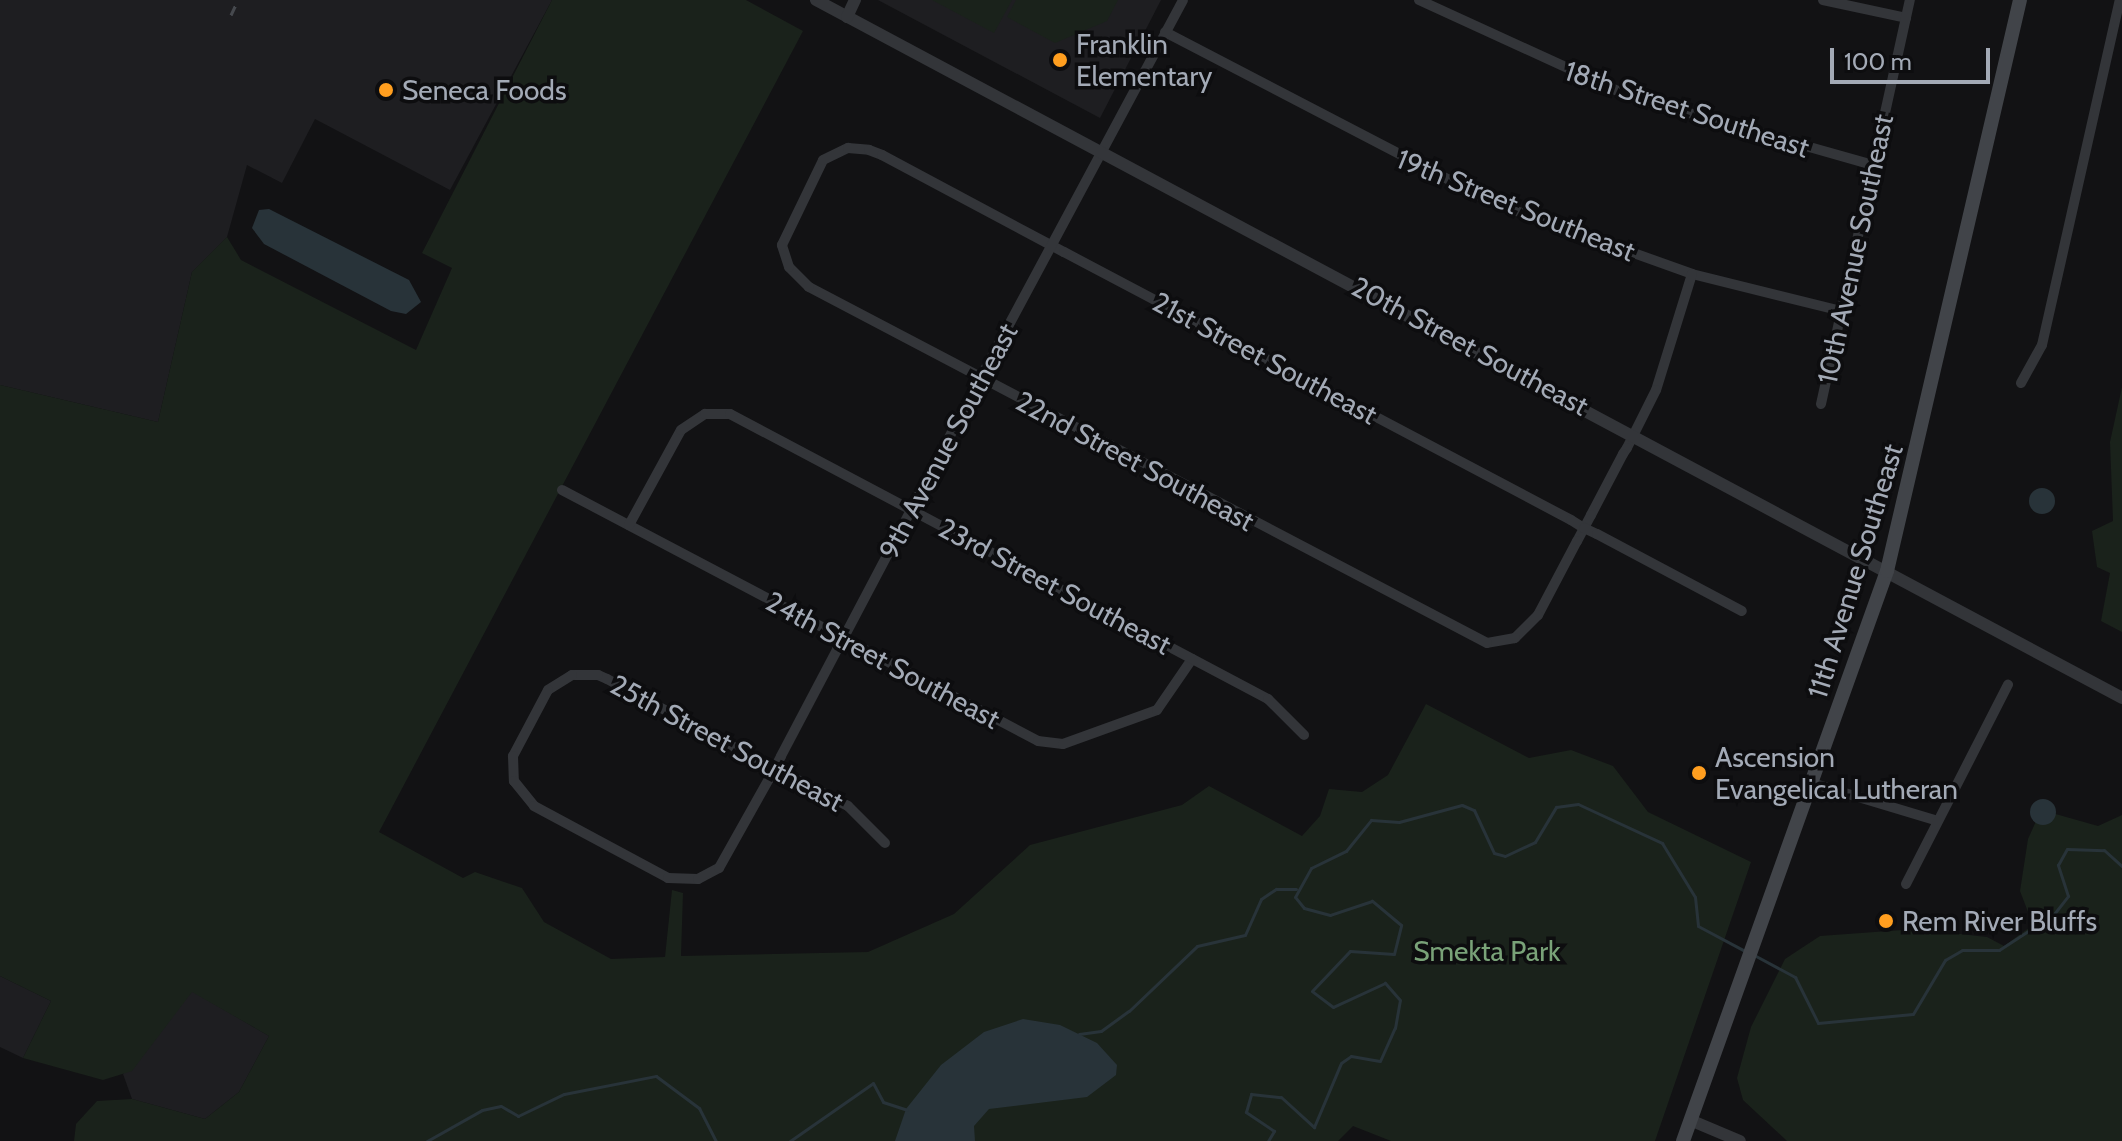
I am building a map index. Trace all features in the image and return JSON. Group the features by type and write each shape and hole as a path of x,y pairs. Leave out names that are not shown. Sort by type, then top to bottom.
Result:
{"main road":[{"name":"11th Avenue Southeast","path":"1683,1141 1815,784 1887,571 2020,0"}],"street":[{"name":"20th Street Southeast","path":"816,0 1634,434 2122,698"},
{"path":"847,17 855,0"},
{"name":"9th Avenue Southeast","path":"706,876 724,861 775,768 1183,0"},
{"name":"18th Street Southeast","path":"1419,0 1629,96 1873,165"},
{"path":"1823,0 1906,18"},
{"name":"10th Avenue Southeast","path":"1821,404 1910,0"},
{"path":"2021,383 2042,345 2120,0"},
{"name":"19th Street Southeast","path":"1165,32 1448,183 1692,274 1842,311"},
{"name":"21st Street Southeast","path":"800,197 823,160 859,148 1053,246 1742,611"},
{"name":"22nd Street Southeast","path":"800,197 782,245 799,280 1464,635 1487,643 1515,638 1538,615 1584,528"},
{"path":"1584,528 1661,377 1692,274"},
{"name":"23rd Street Southeast","path":"629,525 681,430 712,412 738,418 1268,699 1304,735"},
{"name":"24th Street Southeast","path":"562,490 843,639 1056,744 1157,710 1192,659"},
{"name":"25th Street Southeast","path":"706,876 668,878 525,799 512,765 529,721 555,683 598,675 857,812 885,843"},
{"path":"1906,884 1935,820 2008,685"},
{"path":"1815,784 1935,820"},
{"path":"1690,1120 1740,1141"}],"shaded area":[{"path":"0,0 552,0 450,190 315,119 282,183 247,165 227,237 192,272 158,422 0,385"},
{"name":"Franklin Elementary","path":"878,0 1161,0 1100,118"},
{"path":"269,209 409,280 421,302 406,314 391,311 264,244 252,228 259,210"},
{"path":"2042,488 2051,492 2055,501 2051,510 2042,514 2033,510 2029,501 2033,492"},
{"path":"2043,799 2052,803 2056,812 2052,821 2043,825 2034,821 2030,812 2034,803"},
{"path":"0,976 51,1001 23,1058 0,1047"},
{"path":"192,991 269,1036 239,1092 205,1119 132,1099 123,1074"},
{"path":"1023,1019 1060,1025 1097,1043 1117,1065 1116,1075 1087,1097 989,1109 974,1126 975,1141 895,1141 906,1109 941,1065 984,1032"}],"green space":[{"name":"Smekta Park","path":"552,0 746,0 803,31 379,832 463,878 475,872 522,888 544,922 611,959 665,957 672,890 683,893 681,956 868,952 954,914 1030,845 1182,805 1209,786 1302,836 1320,816 1329,789 1362,792 1388,775 1426,704 1529,758 1571,750 1613,766 1648,812 1751,862 1655,1141 1391,1141 1353,1126 1338,1141 74,1141 76,1124 97,1101 132,1099 205,1119 239,1092 269,1036 192,992 132,1071 103,1080 23,1058 51,1001 0,976 0,385 158,422 192,272 227,237 241,260 416,350 452,268 422,253"},
{"path":"932,0 1012,0 994,33"},
{"path":"1016,0 1118,0 1107,21 1055,43 1007,17"},
{"path":"2122,387 2122,632 2101,621 2110,573 2097,567 2092,531 2113,521 2110,442"},
{"path":"2052,813 2098,826 2122,815 2122,1141 1787,1141 1743,1100 1737,1078 1751,1027 1785,959 1820,936 1916,929 1987,937 2004,946 2033,925 2020,891 2028,839 2037,819"}],"waterway":[{"path":"1268,1141 1274,1131 1246,1112 1251,1094 1281,1097 1314,1127 1341,1063 1351,1056 1380,1061 1395,1028 1400,1000 1385,983 1333,1007 1312,991 1350,951 1394,954 1401,925 1372,901 1330,915 1304,908 1295,897 1311,868 1346,851 1371,820 1399,822 1462,805 1474,810 1494,853 1505,856 1535,842 1556,807 1578,804 1662,843 1695,897 1698,926 1747,952"},
{"path":"1754,955 1795,977 1818,1023 1913,1014 1945,960 1962,950 1999,950 2054,914 2068,896 2058,865 2067,849 2104,850 2122,866"},
{"path":"1079,1034 1101,1031 1129,1011 1197,946 1245,935 1261,899 1276,889 1296,889"},
{"path":"427,1141 482,1110 501,1106 518,1116 564,1094 656,1076 699,1108 716,1141"},
{"path":"790,1141 873,1083 883,1102 907,1110"}],"railway":[{"path":"231,15 238,0"}],"place":[{"name":"Franklin Elementary","path":"1060,60"},
{"name":"Seneca Foods","path":"386,90"},
{"name":"Ascension Evangelical Lutheran","path":"1699,773"},
{"name":"Rem River Bluffs","path":"1886,921"}]}
